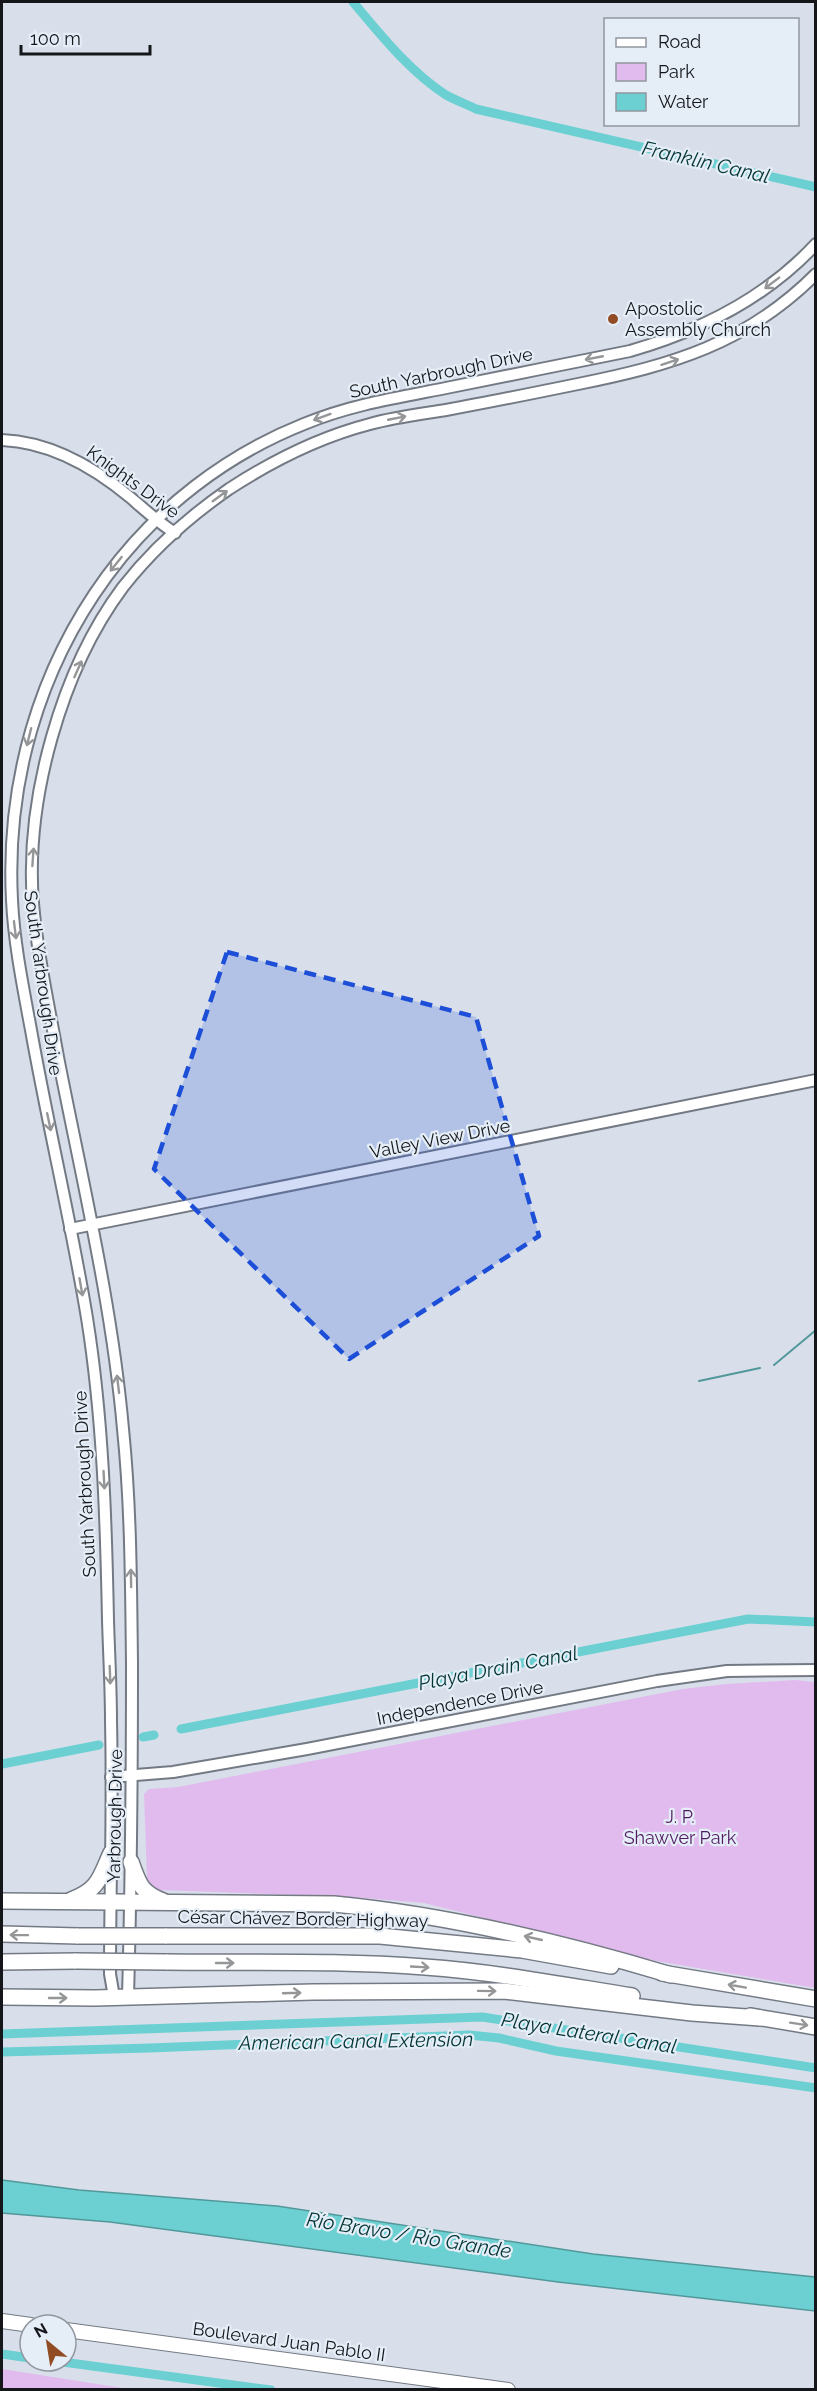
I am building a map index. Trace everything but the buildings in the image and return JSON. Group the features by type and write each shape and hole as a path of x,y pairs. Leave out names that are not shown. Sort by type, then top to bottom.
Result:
{"highway":[{"path":"66,1902 83,1896 93,1889 102,1876 111,1853"},
{"path":"132,1862 144,1891 149,1896 168,1903"},
{"path":"2,1902 334,1904 430,1916 602,1954 671,1975"},
{"name":"César Chávez Border Highway","path":"2,1934 401,1937 511,1948 816,1999"},
{"path":"2,1962 345,1963 458,1970 559,1983 816,2027"},
{"path":"2,1997 504,1991 692,2013 760,2018"},
{"path":"2,2321 18,2323"},
{"name":"Boulevard Juan Pablo II","path":"78,2332 508,2390"}],"main road":[{"name":"South Yarbrough Drive","path":"121,1997 110,1974 111,1724 102,1434 87,1319 41,1086 17,945 12,893 15,816 23,758 33,719 54,666 96,591 131,547 155,521 198,484 250,449 280,434 334,413 400,395 630,351 693,330 730,311 770,285 816,244"},
{"name":"South Yarbrough Drive","path":"132,1637 130,1531 124,1430 108,1310 32,900 35,830 40,795 50,749 64,703 82,660 106,614 122,590 160,546 227,491 279,460 320,441 366,425 638,372 668,363 702,351 735,335 786,300 816,274"},
{"name":"Knights Drive","path":"2,440 50,449 82,462 132,499 155,521 175,533"},
{"name":"Valley View Drive","path":"70,1229 816,1080"},
{"name":"Yarbrough Drive","path":"121,1997 132,1862 132,1637"},
{"name":"Independence Drive","path":"111,1777 173,1773 657,1681 727,1671 816,1670"}],"highlighted area":[{"path":"227,952 476,1017 539,1236 349,1359 154,1169"}],"green space":[{"name":"J. P. Shawver Park","path":"795,1680 815,1682 815,1988 656,1961 424,1903 354,1897 158,1890 152,1887 147,1878 144,1794 149,1789 178,1787 683,1689"},
{"path":"2,2369 129,2389 2,2389"}],"water":[{"name":"Río Bravo / Rio Grande","path":"2,2180 79,2190 277,2206 593,2254 815,2277 815,2311 558,2282 110,2222 2,2213"}],"waterway":[{"name":"Franklin Canal","path":"353,2 396,52 420,75 446,95 476,109 816,187"},
{"path":"774,1365 816,1330"},
{"path":"699,1381 760,1368"},
{"name":"Playa Drain Canal","path":"181,1729 748,1619 816,1622"},
{"name":"Playa Drain Canal","path":"143,1737 154,1735"},
{"name":"Playa Drain Canal","path":"2,1764 99,1745"},
{"name":"Playa Lateral Canal","path":"2,2034 482,2017 816,2068"},
{"name":"American Canal Extension","path":"2,2052 469,2035 499,2038 556,2051 816,2088"},
{"path":"2,2354 18,2356"},
{"path":"78,2364 271,2390"}],"place":[{"name":"Apostolic Assembly Church","path":"613,319"}]}
